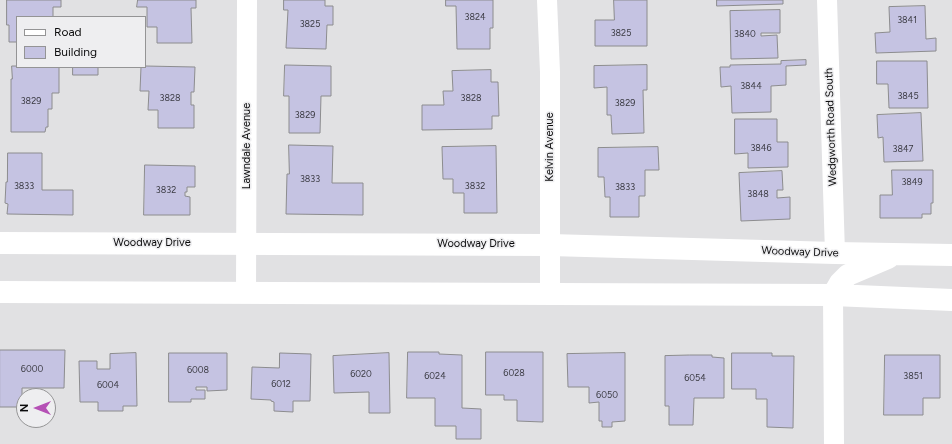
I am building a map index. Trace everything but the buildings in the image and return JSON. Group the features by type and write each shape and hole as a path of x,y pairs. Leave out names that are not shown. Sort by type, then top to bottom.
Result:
{"street":[{"name":"Lawndale Avenue","path":"246,293 247,0"},
{"name":"Kelvin Avenue","path":"547,0 550,72 550,294"},
{"name":"Wedgworth Road South","path":"827,0 835,254"},
{"name":"Woodway Drive","path":"0,243 550,245 835,254 952,256"},
{"path":"795,295 814,290 828,275 835,254"},
{"path":"834,444 833,295 840,283 848,275 864,267 898,255"},
{"path":"0,292 833,295 952,300"}]}
